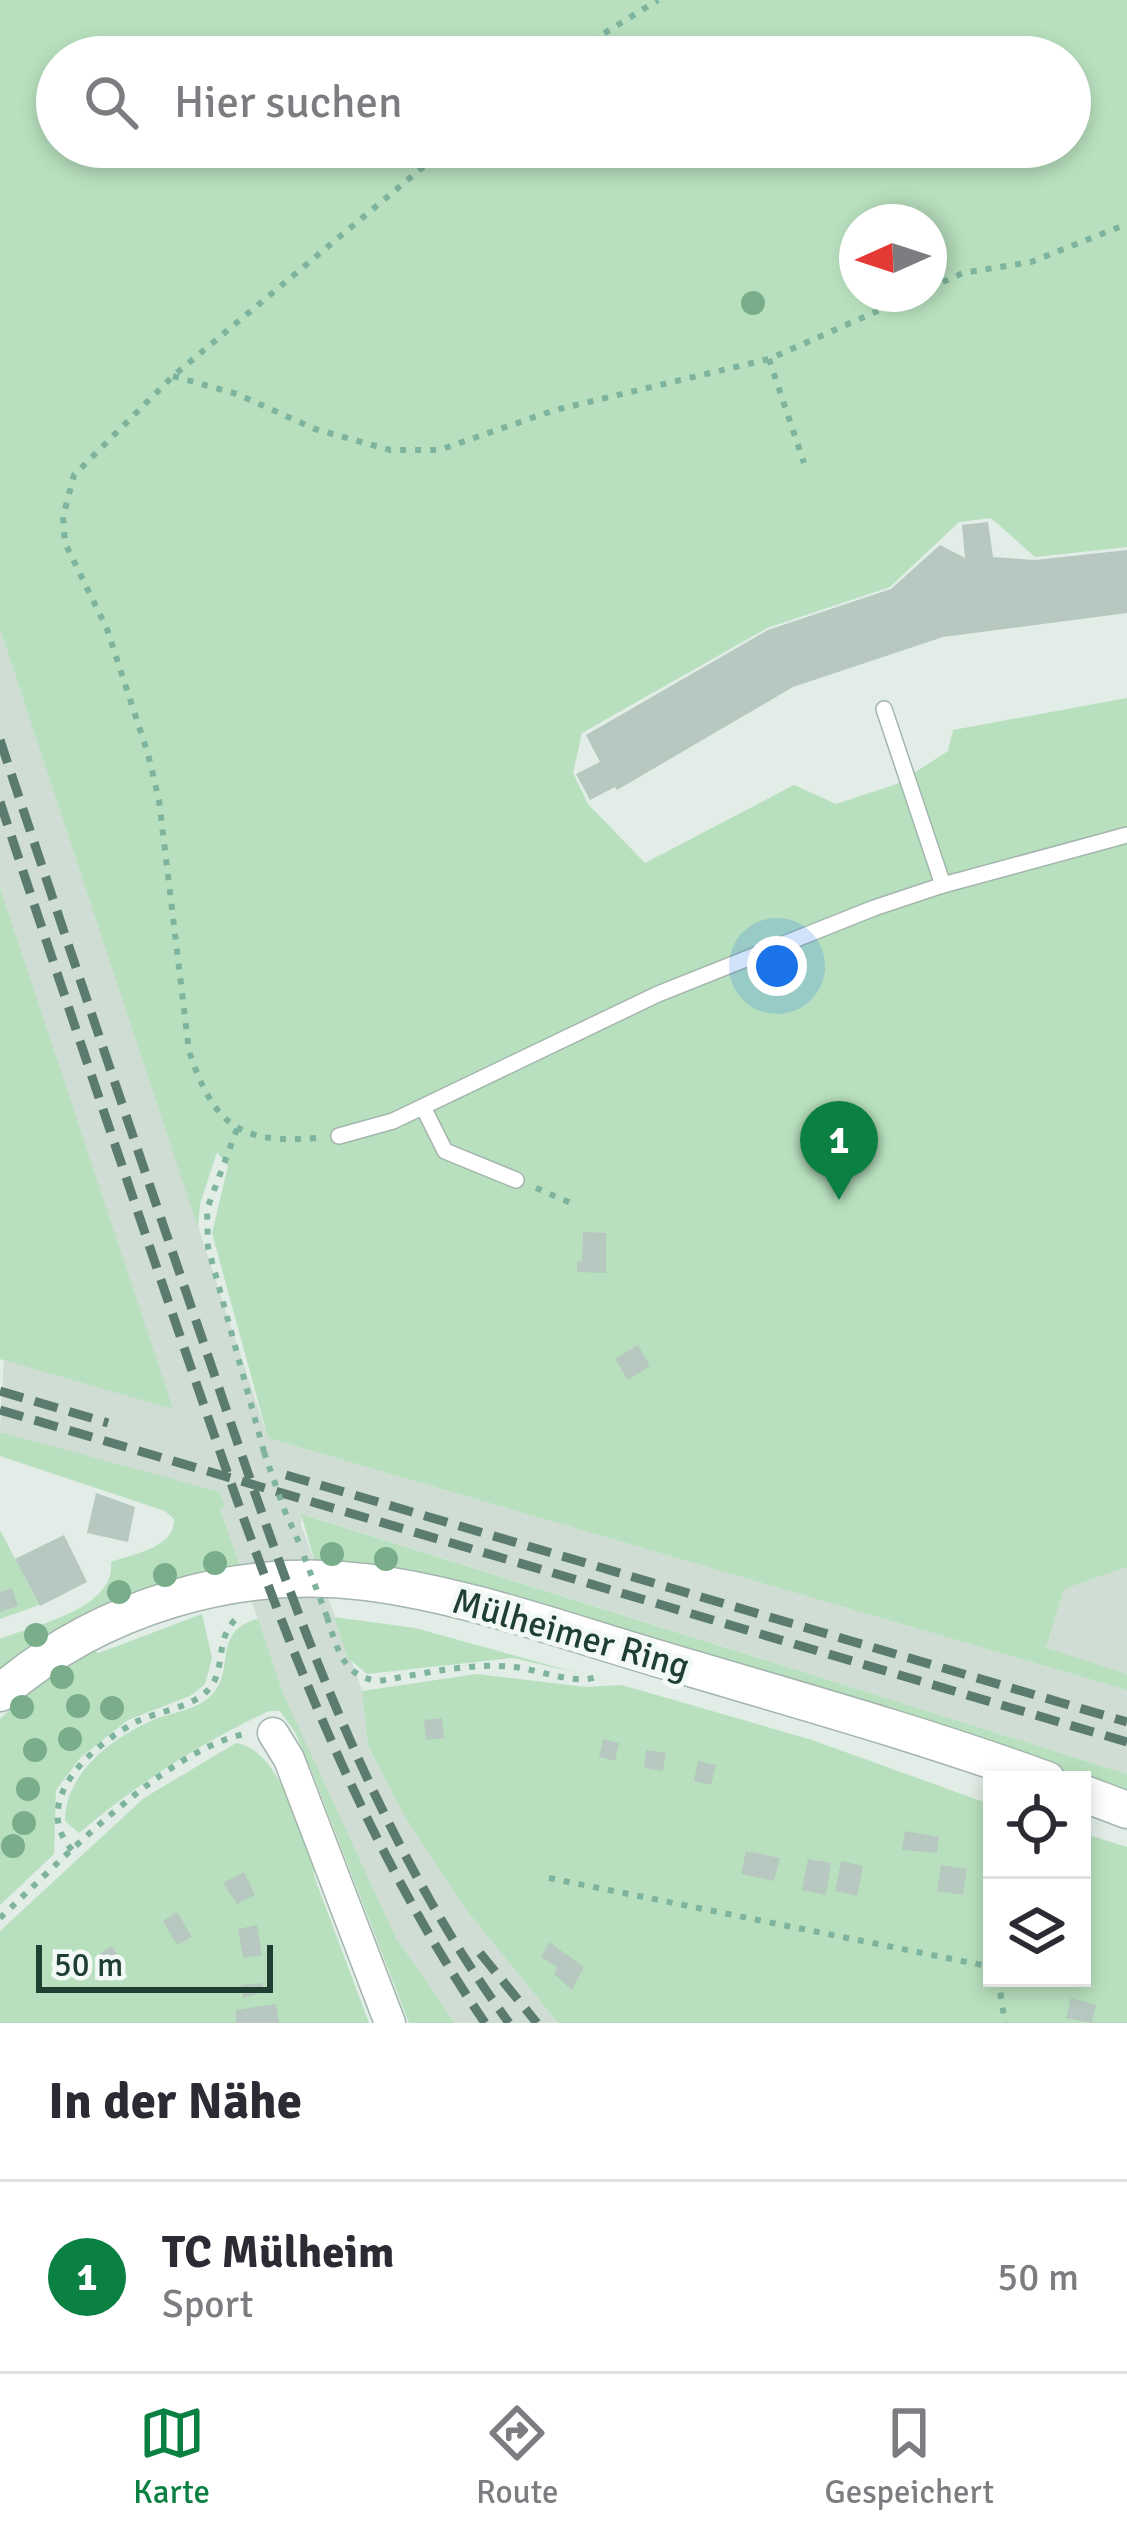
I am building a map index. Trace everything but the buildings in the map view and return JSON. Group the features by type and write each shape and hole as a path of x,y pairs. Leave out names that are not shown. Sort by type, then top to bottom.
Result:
{"street":[{"name":"Mülheimer Ring","path":"0,1693 44,1659 125,1616 194,1593 248,1598 322,1579 401,1588 509,1616 951,1745 1022,1771"},
{"name":"Mülheimer Ring","path":"891,1729 983,1776"},
{"path":"273,1733 290,1760 390,2023"},
{"path":"1091,1796 1127,1810"},
{"path":"1091,1808 1127,1810"}],"lane":[{"path":"884,709 943,884"},
{"path":"339,1136 393,1121 658,994 943,884 1127,836"},
{"path":"423,1107 445,1151 516,1180"}],"path":[{"path":"600,36 658,0"},
{"path":"339,1136 271,1138 237,1129 217,1113 202,1090 188,1051 158,800 148,754 107,628 65,543 63,517 74,475 173,376 422,168"},
{"path":"947,280 1030,262 1127,224"},
{"path":"173,376 237,394 316,429 390,451 439,450 555,410 769,359 875,312"},
{"path":"769,359 804,463"},
{"path":"237,1129 207,1209 208,1247 264,1452 342,1661 364,1679 379,1681 477,1667 513,1667 582,1680 602,1674 582,1668"},
{"path":"516,1180 571,1202"},
{"path":"73,1850 66,1843 58,1805 69,1778 131,1725 202,1696 216,1678 226,1628 248,1598"},
{"path":"312,1610 332,1609"},
{"path":"0,1918 140,1792 233,1736"},
{"path":"549,1878 983,1965"},
{"path":"1000,1987 1006,2023"}],"shaded area":[{"path":"0,629 268,1438 1127,1690 1127,1774 302,1514 301,1525 362,1690 368,1747 404,1815 464,1907 558,2023 455,2023 396,1938 327,1793 284,1696 220,1508 91,1458 0,1432 4,1359 172,1408 0,888"},
{"path":"1127,1567 1127,1674 1046,1649 1064,1589"}],"green space":[{"path":"0,0 1127,0 1127,547 1035,557 991,518 959,522 890,587 767,628 582,733 573,773 588,804 645,863 794,785 836,804 897,784 948,751 953,730 1127,698 1127,1567 1064,1589 1046,1648 1127,1674 1127,1690 268,1438 212,1233 228,1166 217,1152 200,1204 198,1228 0,629"},
{"path":"0,888 173,1409 0,1359"},
{"path":"0,1432 220,1492 225,1506 220,1509 240,1566 175,1579 113,1601 0,1669 0,1639 87,1603 101,1592 111,1562 161,1543 173,1529 174,1519 165,1511 0,1456"},
{"path":"301,1514 1127,1774 1127,1794 1091,1782 1091,1771 1058,1771 955,1737 315,1562"},
{"path":"0,1530 39,1605 0,1619"},
{"path":"202,1614 212,1658 205,1684 190,1696 128,1720 81,1757 56,1790 54,1854 0,1905 0,1719 29,1692 92,1651 99,1653"},
{"path":"334,1617 415,1628 578,1673 513,1658 367,1674 348,1658"},
{"path":"258,1619 284,1696 396,1938 455,2023 409,2023 314,1777 295,1732 280,1711 269,1711 194,1751 79,1833 65,1821 73,1788 94,1759 137,1728 206,1700 221,1679 234,1633"},
{"path":"477,1674 586,1687 622,1685 812,1740 983,1802 983,1987 1091,1987 1091,1836 1127,1847 1127,2023 558,2023 464,1907 404,1815 368,1746 362,1691"},
{"path":"236,1743 264,1759 285,1792 369,2023 0,2023 0,1931 144,1798"}],"railway":[{"path":"0,740 237,1440 333,1700 411,1867 509,2023"},
{"path":"0,802 281,1619 392,1866 485,2023"},
{"path":"0,1391 108,1423"},
{"path":"0,1410 1127,1742"},
{"path":"286,1475 1127,1722"},
{"path":"480,1953 537,2023"}],"place":[{"name":"TC Mülheim","path":"839,1200"}]}
